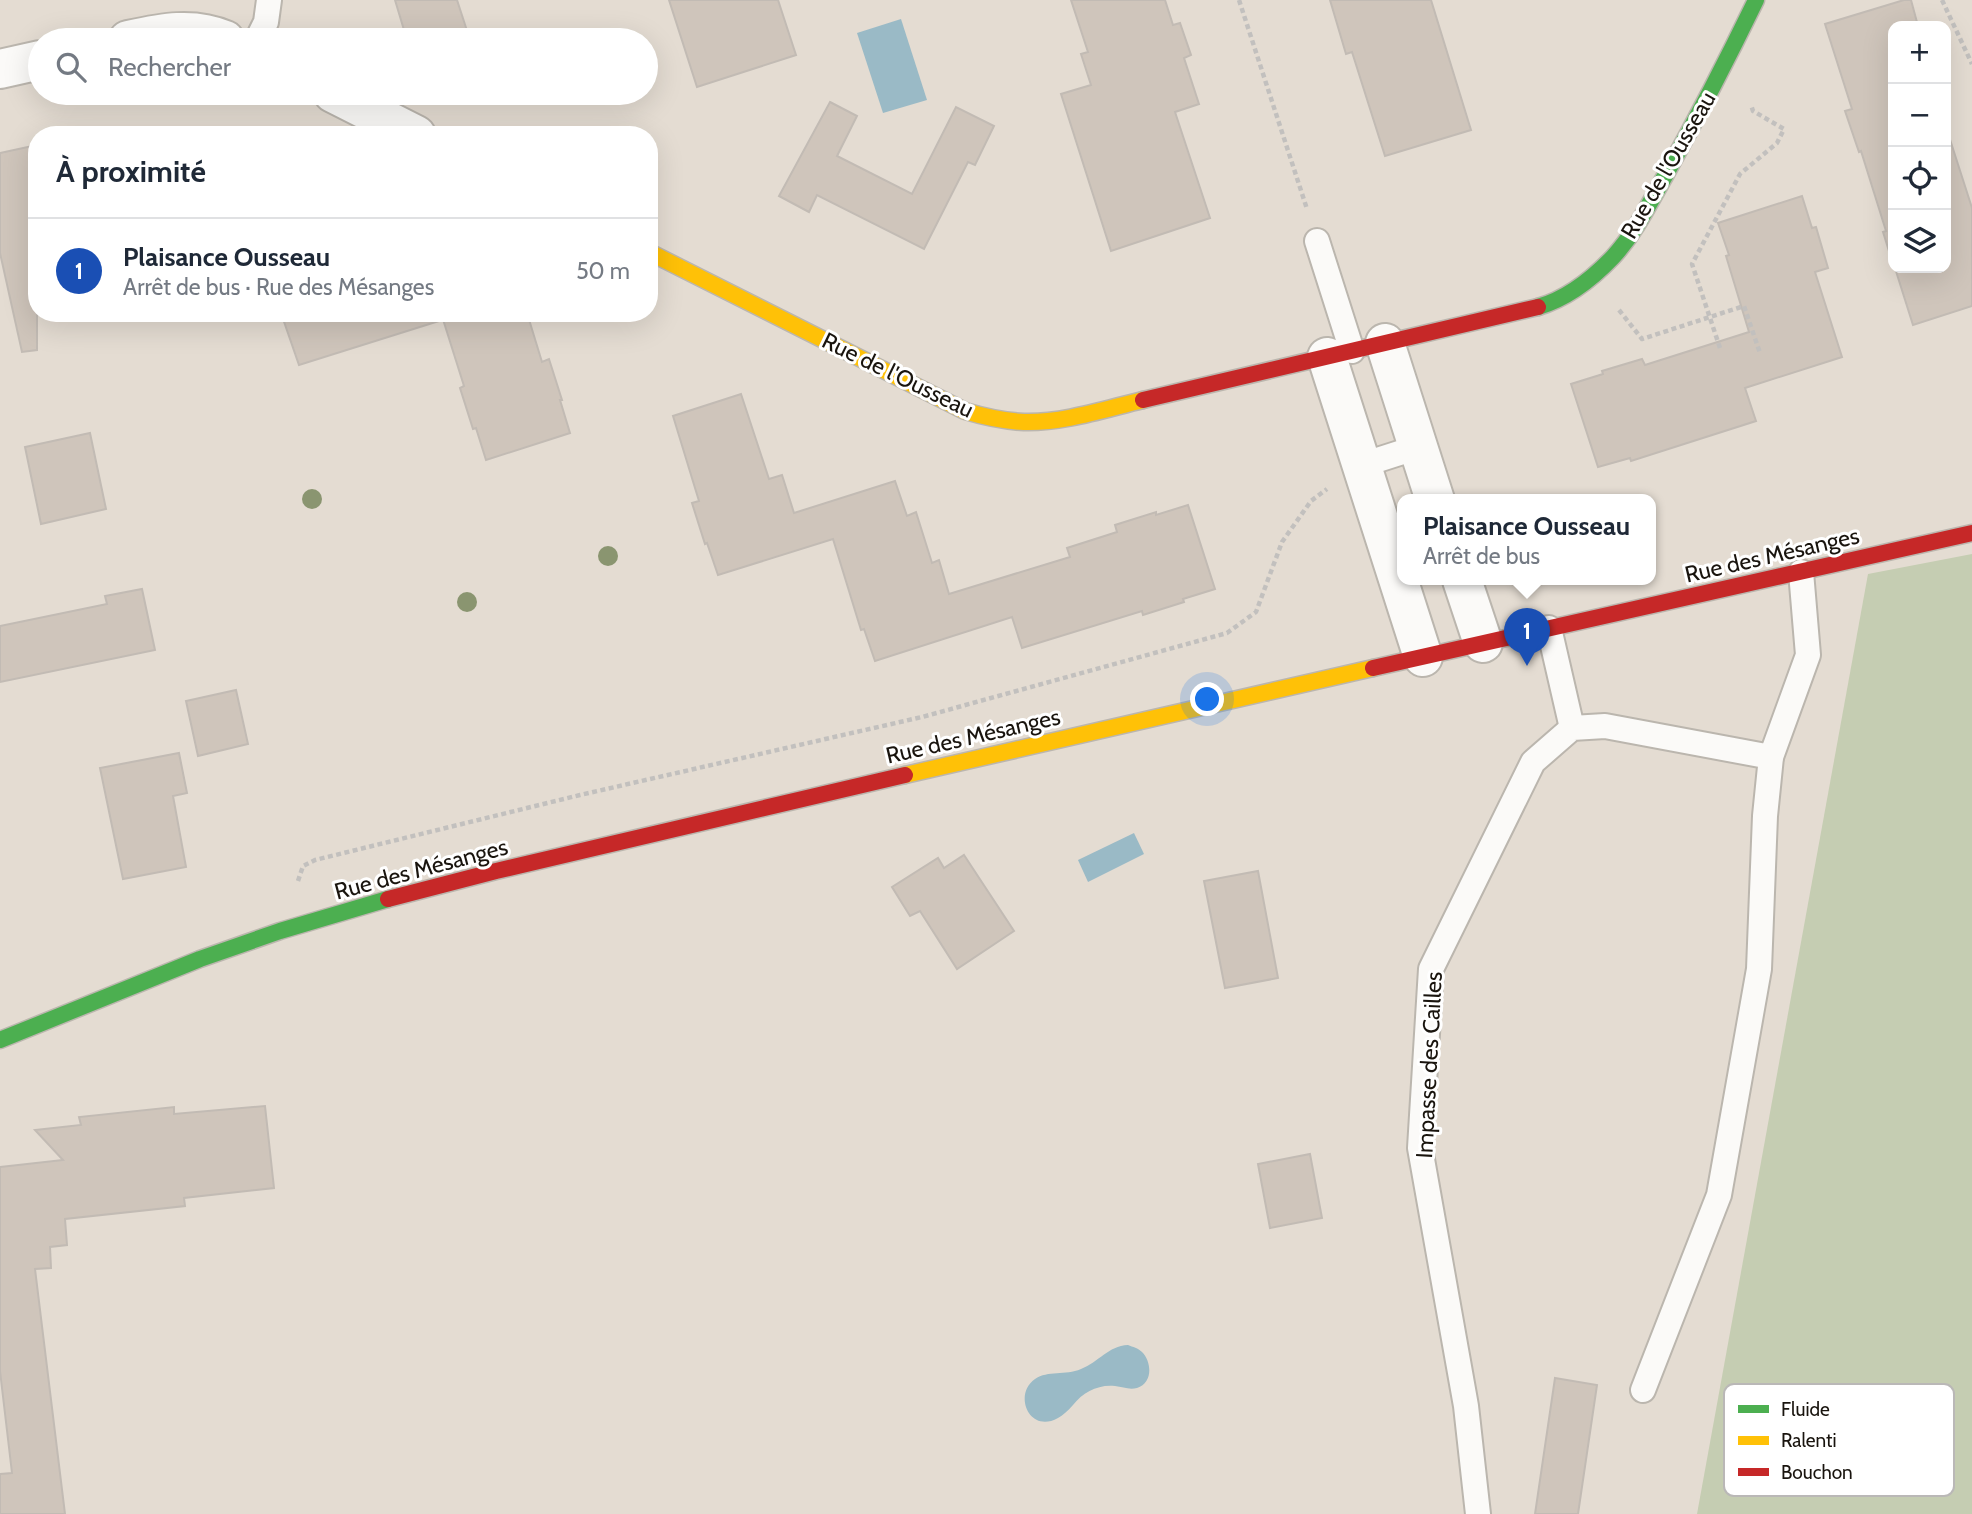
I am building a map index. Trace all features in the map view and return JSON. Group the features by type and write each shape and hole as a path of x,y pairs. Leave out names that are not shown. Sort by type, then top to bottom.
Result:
{"main road":[{"name":"Rue de l'Ousseau","path":"658,257 965,411 993,419 1025,422 1057,420 1542,306 1572,291 1614,257 1633,232 1705,104 1756,0"},
{"name":"Rue des Mésanges","path":"0,1040 200,959 280,931 496,871 1099,730 1972,533"}],"street":[{"path":"0,69 28,63"},
{"path":"356,105 398,126"},
{"path":"1355,350 1418,447 1434,494"},
{"path":"1355,350 1362,465 1397,575"},
{"path":"1400,585 1423,657"},
{"path":"1464,585 1483,643"}],"lane":[{"path":"263,28 269,0"},
{"path":"1317,241 1355,350"},
{"path":"1362,465 1418,447"},
{"path":"1643,1391 1719,1195 1759,969 1765,816 1771,757 1808,655 1801,572"},
{"path":"1549,628 1572,728 1605,726 1771,757"},
{"name":"Impasse des Cailles","path":"1478,1514 1466,1406 1420,1148 1431,969 1533,762 1572,728"}],"path":[{"path":"1239,0 1317,241"},
{"path":"1942,0 1972,64"},
{"path":"1720,348 1692,264 1740,174 1777,144"},
{"path":"1616,306 1642,339 1744,306 1759,353"},
{"path":"280,931 303,866 315,860 922,716 1227,633 1256,612 1282,542 1311,501 1362,465"}],"green space":[{"path":"1972,554 1972,1514 1697,1514 1868,574"}],"water":[{"path":"901,19 927,100 883,113 857,33"},
{"path":"1134,833 1144,854 1088,882 1078,860"},
{"path":"1128,1345 1140,1351 1148,1361 1148,1377 1142,1385 1131,1389 1109,1386 1097,1388 1082,1396 1060,1417 1048,1422 1030,1415 1025,1397 1028,1387 1035,1379 1081,1369 1109,1351"}],"building":[{"path":"395,0 457,0 466,28 403,28"},
{"path":"669,0 778,0 796,55 697,87"},
{"path":"1071,0 1165,0 1173,25 1180,23 1191,55 1184,58 1199,104 1175,112 1210,218 1111,251 1061,94 1091,85 1081,54 1088,52"},
{"path":"1330,0 1431,0 1471,130 1385,156 1352,52 1346,54"},
{"path":"1911,0 1917,21 1888,21 1888,248 1883,232 1886,231 1861,151 1859,152 1845,111 1852,109 1825,24"},
{"path":"830,102 857,116 837,156 912,194 956,107 994,126 975,165 968,162 924,249 817,195 809,212 779,196"},
{"path":"1951,143 1972,208 1972,306 1913,325 1897,273 1951,273"},
{"path":"28,147 28,322 37,322 37,350 22,352 0,253 0,153"},
{"path":"1802,196 1812,228 1816,227 1828,268 1815,272 1842,357 1745,388 1756,421 1631,461 1630,458 1598,467 1571,384 1642,359 1645,365 1749,332 1718,223"},
{"path":"284,322 436,322 299,365"},
{"path":"444,322 530,322 542,362 549,359 570,433 486,460 460,388 464,386"},
{"path":"741,394 769,479 782,475 794,513 895,481 907,516 916,512 932,563 939,560 949,594 1070,557 1067,548 1117,532 1115,525 1188,505 1215,589 1143,615 1142,611 1022,648 1012,617 875,661 864,629 861,630 833,539 718,575 692,503 699,501 673,416"},
{"path":"90,433 106,509 41,524 25,447"},
{"path":"142,589 155,650 0,682 0,626 107,604 105,596"},
{"path":"236,690 248,744 198,756 186,701"},
{"path":"179,753 187,793 173,796 186,867 123,879 100,768"},
{"path":"964,855 1014,931 957,969 920,911 910,916 892,887 938,858 944,868"},
{"path":"1258,871 1278,978 1225,988 1204,881"},
{"path":"265,1106 274,1188 184,1198 185,1206 65,1219 67,1245 50,1247 51,1268 35,1269 65,1514 0,1514 0,1474 12,1473 0,1371 0,1167 63,1160 35,1130 81,1125 79,1117 174,1107 174,1114"},
{"path":"1310,1154 1322,1218 1270,1228 1258,1164"},
{"path":"1555,1378 1597,1385 1578,1514 1535,1514"}],"traffic: fast":[{"path":"1538,307 1559,299 1588,280 1613,257 1628,238 1689,132 1756,0"},
{"path":"0,1040 200,959 280,931 388,899"}],"traffic: slow":[{"path":"658,257 965,411 1002,420 1039,422 1084,415 1143,400"},
{"path":"905,775 1373,668"}],"traffic: jam":[{"path":"1143,400 1538,307"},
{"path":"1373,668 1972,533"},
{"path":"388,899 905,775"}],"place":[{"name":"Plaisance Ousseau","path":"1527,666"}]}
